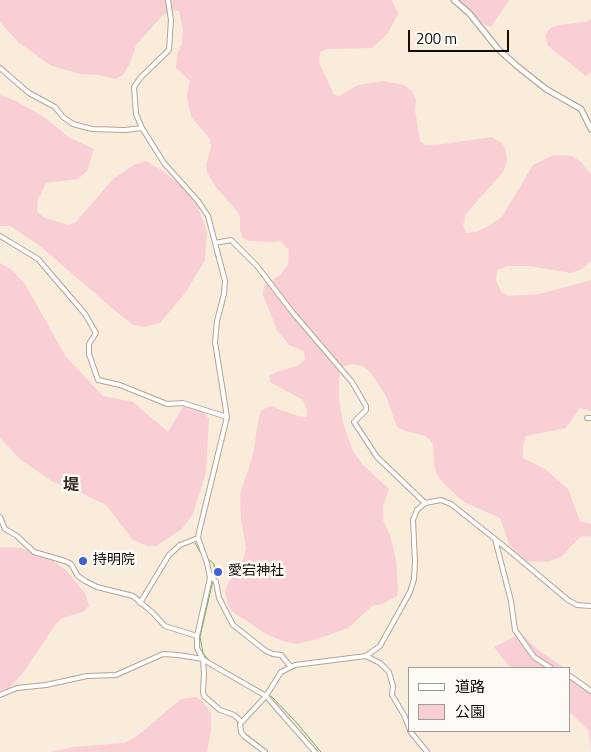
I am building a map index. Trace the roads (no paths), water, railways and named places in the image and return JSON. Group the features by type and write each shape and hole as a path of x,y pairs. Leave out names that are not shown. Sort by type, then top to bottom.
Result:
{"main road":[{"path":"454,0 468,13 498,49 517,66 546,89 581,109 591,129"}],"street":[{"path":"168,0 171,20 169,50 165,56 141,77 134,87 136,114 142,128 164,163 208,216 224,275 225,287 214,342 227,417 198,538 209,573 209,586 197,636 197,648 203,659 204,696 220,710 234,715 241,721"},
{"path":"0,68 30,93 55,107 73,124 92,128 124,130 142,128"},
{"path":"0,236 38,259 81,308 96,333 89,344 89,354 98,380 120,385 167,404 183,403 227,417"},
{"path":"215,243 231,240 258,266 293,313 352,382 365,400 366,406 366,410 354,422 377,457 425,503"},
{"path":"265,752 244,736 240,728 241,721 266,696 277,676 290,666 366,656 380,646 410,592 416,562 413,520 417,510 425,503 441,500 451,504 568,600 577,605 591,606"},
{"path":"0,517 5,530 17,536 34,552 71,564 78,576 85,581 97,587 130,595 153,613 165,626 197,636"},
{"path":"140,603 169,555 180,545 198,538"},
{"path":"495,539 511,602 515,630 534,657 549,667"},
{"path":"209,573 214,578 218,598 233,625 266,651 281,655 290,666"},
{"path":"0,695 17,688 46,685 87,676 116,674 163,654 203,659 266,696 315,752"},
{"path":"366,656 380,663 389,672 393,686 392,695 408,726"},
{"path":"571,677 591,691"},
{"path":"411,732 427,752"}],"waterway":[{"path":"195,543 200,552"},
{"path":"208,559 214,564 215,577"},
{"path":"213,580 200,637 203,653 209,661 264,692"},
{"path":"271,696 321,752"}],"place":[{"name":"持明院","path":"83,561"},
{"name":"愛宕神社","path":"218,572"}],"district":[{"name":"堤","path":"71,486"}]}
